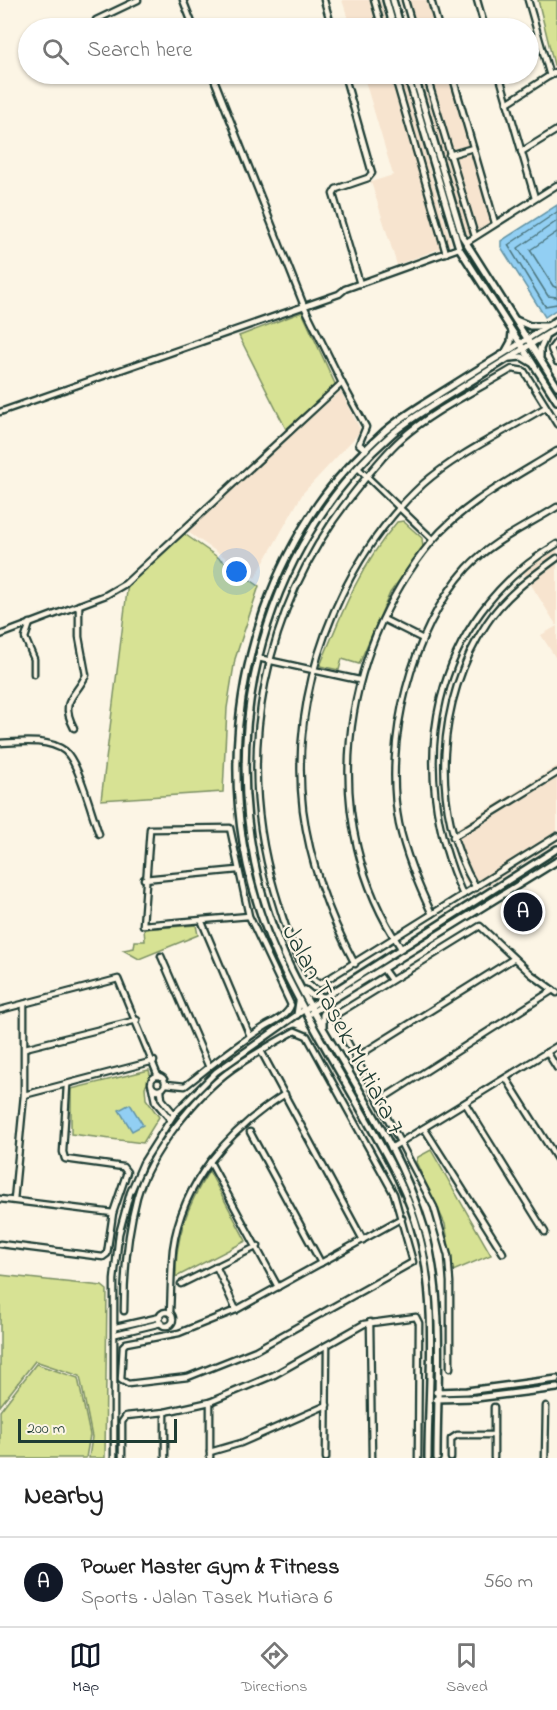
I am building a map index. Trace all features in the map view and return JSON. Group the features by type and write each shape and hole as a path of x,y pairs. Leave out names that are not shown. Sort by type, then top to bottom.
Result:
{"street":[{"path":"100,18 138,0"},
{"path":"183,0 191,18"},
{"path":"324,0 329,18"},
{"path":"374,0 379,18"},
{"path":"386,0 391,18"},
{"path":"393,0 398,18"},
{"path":"405,0 410,18"},
{"path":"431,0 436,18"},
{"path":"477,0 483,18"},
{"path":"528,0 533,18"},
{"path":"539,38 550,76"},
{"path":"539,83 557,72"},
{"path":"216,84 304,306 366,427 359,444 366,450"},
{"path":"347,84 372,173 368,178 336,189 333,194 360,284"},
{"path":"397,84 446,253"},
{"path":"410,84 459,248 557,401"},
{"path":"417,84 459,228 466,243 557,386"},
{"path":"429,84 475,236"},
{"path":"455,84 495,223"},
{"path":"501,84 535,198"},
{"path":"507,103 537,84"},
{"path":"521,152 557,130"},
{"path":"449,155 473,148"},
{"path":"466,243 557,185"},
{"path":"0,412 304,306 459,248"},
{"path":"514,319 530,326 557,328"},
{"path":"540,359 542,344 549,329 557,320"},
{"path":"508,324 513,335 507,355 522,357 535,367"},
{"name":"Jalan Tasek Mutiara 7","path":"428,1458 427,1276 412,1210 402,1183 306,1013 271,943 255,901 246,863 237,796 236,753 240,705 250,658 266,602 287,558 317,505 366,450 400,419 549,329"},
{"path":"557,341 551,350 557,362"},
{"name":"Jalan Tasek Mutiara 7","path":"437,1395 435,1280 418,1208 391,1148 312,1009 270,922 254,861 247,822 244,782 246,724 258,658 281,586 324,510 358,468 404,424 507,355"},
{"name":"Jalan Tasek Mutiara 7","path":"557,424 524,371 512,369 403,437 366,476 338,512 293,592 269,659 259,710 256,768 263,836 274,887 302,964 315,982 324,982 355,964 557,836"},
{"path":"0,635 106,595 141,571 342,383"},
{"path":"355,964 338,932 317,874 303,810 302,753 314,671 336,607 351,577 400,509 423,484 441,470 546,407"},
{"path":"401,948 394,938 365,874 350,811 347,766 359,680 394,596 433,540 466,509 557,451"},
{"path":"358,468 433,540"},
{"path":"432,914 406,853 394,789 396,742 406,689 423,639 466,569 494,545 557,507"},
{"path":"463,895 448,860 436,814 433,743 438,710 448,674 465,637 490,602 505,582 557,544"},
{"path":"476,888 453,837 445,777 446,745 458,685 472,648 488,621 513,593 557,558"},
{"path":"74,728 66,709 69,700 86,675 79,637 79,605"},
{"path":"383,619 423,639"},
{"path":"30,623 25,638 34,659 34,674"},
{"path":"258,658 359,680"},
{"path":"0,743 28,741 53,745 66,752 73,763 99,834"},
{"path":"453,837 557,773"},
{"path":"166,1084 185,1086 208,1065 278,1019 291,1007 249,916 231,831 227,826 153,829 148,832 142,925 202,922 249,916"},
{"path":"544,844 550,853"},
{"path":"114,1458 116,1327 114,1280 119,1234 130,1193 143,1162 172,1116 216,1072 312,1009 326,997 557,849"},
{"path":"312,1009 332,1000 557,861"},
{"path":"144,879 238,870"},
{"path":"202,922 250,1036"},
{"path":"379,1101 555,992 513,959 483,926 477,926 334,1016 434,1207 448,1256 450,1368"},
{"path":"161,956 208,1065"},
{"path":"355,1058 513,959"},
{"path":"383,969 391,980"},
{"path":"0,1010 118,979 154,1061 158,1076 164,1079 166,1084"},
{"path":"300,984 311,995 326,997"},
{"path":"297,1017 299,999"},
{"path":"323,1028 323,1015 332,1000"},
{"path":"14,1200 24,1095 24,1004"},
{"path":"297,1017 312,1024"},
{"path":"25,1048 137,1020"},
{"path":"124,1311 126,1247 138,1194 155,1160 191,1109 231,1070 295,1031 307,1036 378,1165 402,1218 413,1262 255,1350 188,1377 124,1384 122,1362 126,1342 172,1334 236,1310 402,1218"},
{"path":"391,1148 557,1046"},
{"path":"261,1051 363,1240"},
{"path":"548,1052 557,1068"},
{"path":"24,1095 154,1061"},
{"path":"158,1076 152,1080 154,1101 172,1116"},
{"path":"506,1078 557,1159"},
{"path":"166,1084 161,1090 162,1099 172,1116"},
{"path":"0,1244 103,1257 106,1254 113,1213 127,1174 126,1169 65,1159 63,1152 67,1085"},
{"path":"152,1087 161,1090"},
{"path":"169,1326 173,1319 170,1313 173,1250 178,1224 193,1189 210,1162 244,1123 285,1094"},
{"path":"465,1103 545,1232"},
{"path":"424,1128 503,1253"},
{"path":"250,1132 321,1263"},
{"path":"210,1162 258,1246 278,1287"},
{"path":"0,1199 113,1213"},
{"path":"181,1284 258,1246"},
{"path":"216,1266 236,1310"},
{"path":"116,1327 159,1317 164,1312 170,1313"},
{"path":"159,1317 161,1323"},
{"path":"122,1458 122,1422 126,1416 165,1412 210,1402 274,1375 370,1322 416,1317 418,1320 417,1458"},
{"path":"370,1322 372,1458"},
{"path":"116,1334 161,1323 169,1326 172,1334"},
{"path":"326,1458 327,1346"},
{"path":"428,1399 437,1395 556,1380"},
{"path":"429,1392 437,1395 476,1398 557,1388"},
{"path":"437,1395 437,1458"},
{"path":"210,1402 210,1458"},
{"path":"210,1452 241,1443 327,1405"},
{"path":"545,1458 546,1406"},
{"path":"494,1407 494,1458"},
{"path":"165,1412 165,1458"},
{"path":"451,1458 451,1443 454,1436 494,1435"}],"shaded area":[{"path":"342,0 380,0 386,18 348,18"},
{"path":"400,0 427,0 433,18 405,18"},
{"path":"366,84 405,84 451,244 397,265 371,182 393,175"},
{"path":"423,84 452,84 493,228 474,242 465,231"},
{"path":"341,391 361,431 303,493 255,578 185,530"},
{"path":"557,549 557,626 523,572"},
{"path":"557,626 557,660 541,635"},
{"path":"557,766 557,842 475,894 464,879 449,833"}],"green space":[{"path":"538,0 557,0 557,63 554,65"},
{"path":"302,312 336,386 286,429 239,336"},
{"path":"403,521 422,538 423,548 390,593 359,664 342,659 339,670 320,666 362,573 397,522"},
{"path":"183,533 259,586 235,659 227,708 223,792 101,800 128,583"},
{"path":"196,925 198,935 139,959 123,950 134,948 135,941 145,941 144,929"},
{"path":"149,1070 151,1078 145,1087 146,1099 159,1117 143,1143 71,1134 71,1089"},
{"path":"431,1150 491,1255 453,1271 445,1224 416,1162 418,1157"},
{"path":"209,1171 246,1241 176,1277 178,1248 184,1221"},
{"path":"0,1275 102,1286 107,1290 105,1458 89,1458 92,1437 80,1376 35,1361 0,1406"},
{"path":"36,1364 78,1378 90,1435 86,1458 0,1458 0,1411"}],"water":[{"path":"557,205 557,309 545,317 501,247 501,241"},
{"path":"130,1104 143,1125 132,1131 119,1110"}],"place":[{"name":"Power Master Gym & Fitness","path":"523,912"}]}
